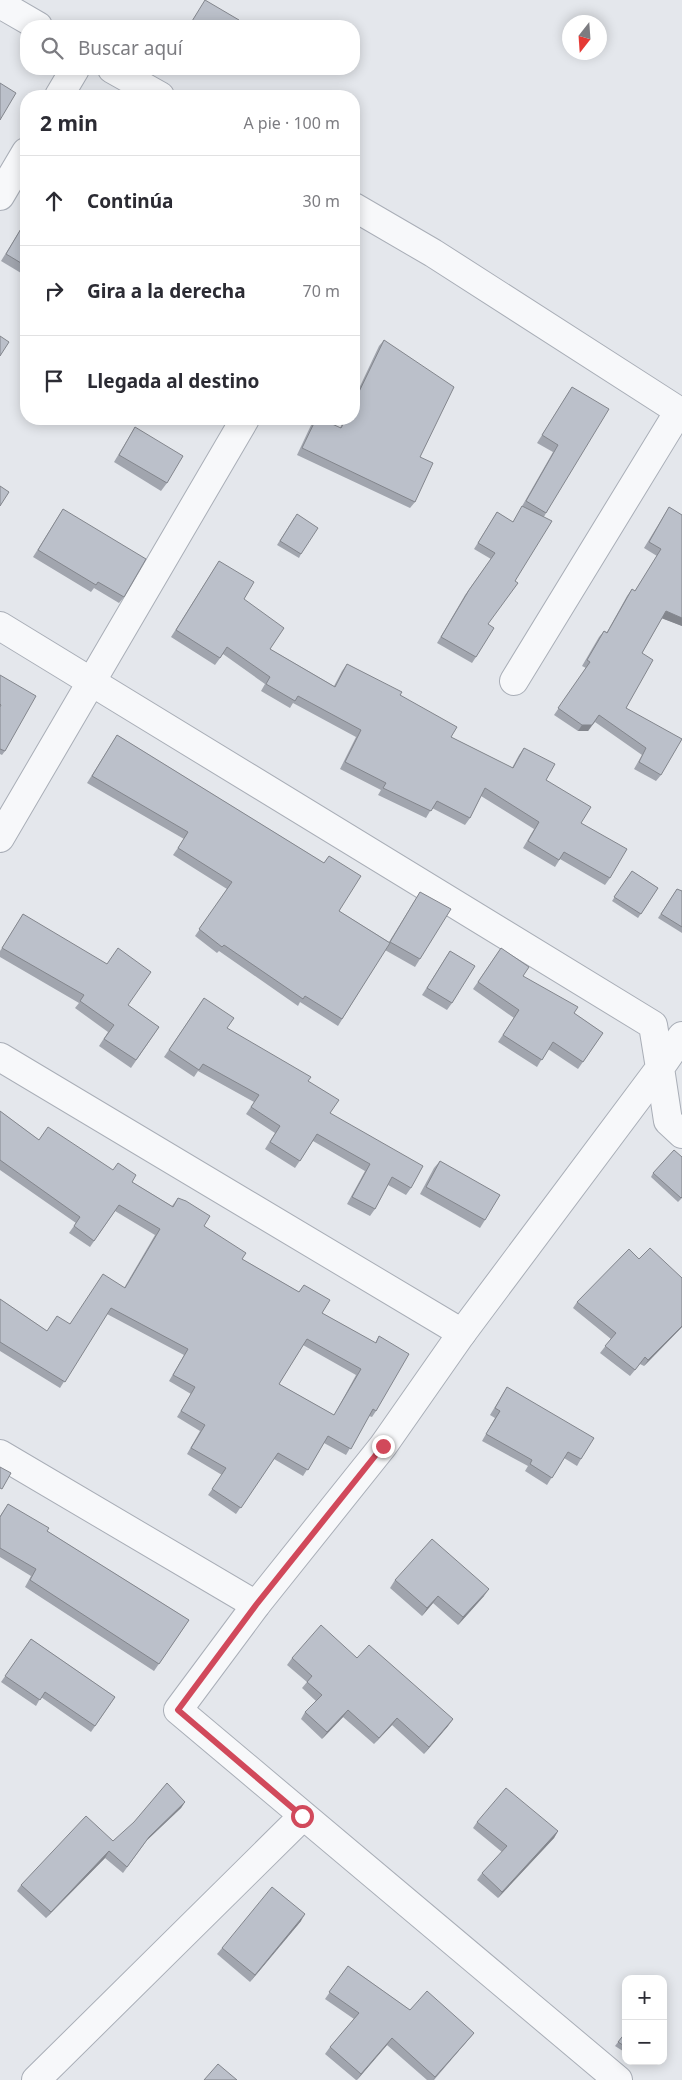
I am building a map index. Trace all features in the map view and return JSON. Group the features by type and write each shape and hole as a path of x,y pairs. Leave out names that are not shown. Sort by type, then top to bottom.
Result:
{"street":[{"path":"0,4 28,20"},
{"path":"63,90 71,75"},
{"path":"123,75 149,90"},
{"path":"0,196 20,162"},
{"path":"360,218 433,252 680,412 514,681"},
{"path":"0,838 241,425"},
{"path":"0,626 653,1025 668,1121 682,1134"},
{"path":"618,2080 178,1710 256,1605 383,1446 462,1333 682,1036"},
{"path":"0,1057 462,1333"},
{"path":"0,1454 256,1605"},
{"path":"36,2080 302,1816"}],"building":[{"path":"205,0 239,20 193,20"},
{"path":"0,83 16,93 0,120"},
{"path":"20,230 20,262 6,254"},
{"path":"0,336 9,342 0,356"},
{"path":"384,340 454,387 420,457 433,463 415,502 302,448 313,425 334,425 341,428 343,425 360,425 360,390"},
{"path":"572,387 609,409 546,513 526,501 558,445 542,435"},
{"path":"135,427 183,456 167,483 119,455"},
{"path":"0,486 9,492 0,506"},
{"path":"522,506 552,521 515,581 518,583 488,624 494,628 476,657 441,637 469,590 495,553 478,543 497,512 513,522"},
{"path":"669,507 682,515 682,618 666,611 642,653 653,660 626,708 682,739 661,775 639,762 646,748 599,715 592,725 582,725 558,708 590,662 587,660 604,631 607,633 632,589 635,591 661,549 649,542"},
{"path":"63,509 146,559 124,597 98,582 96,585 38,550"},
{"path":"297,514 318,528 301,554 280,541"},
{"path":"219,561 254,582 244,599 284,628 270,649 335,687 347,664 402,692 400,695 457,727 451,737 513,768 524,748 555,764 546,780 591,807 581,823 627,849 610,878 564,852 559,860 528,841 539,822 485,788 470,818 437,801 431,811 383,788 386,783 345,762 361,730 298,696 295,701 266,684 270,677 227,647 220,658 176,630"},
{"path":"0,675 36,696 5,751 0,749"},
{"path":"117,735 324,863 329,856 361,876 339,911 390,943 342,1019 305,996 303,999 224,945 222,947 199,929 232,882 178,848 188,832 92,776"},
{"path":"632,871 658,888 641,914 614,897"},
{"path":"677,889 682,891 682,927 661,914"},
{"path":"420,892 451,909 420,959 390,942"},
{"path":"23,914 107,964 118,948 151,972 128,1005 159,1027 136,1060 104,1039 114,1025 80,1001 84,995 2,948"},
{"path":"501,948 529,967 523,976 578,1007 574,1013 603,1033 583,1062 553,1042 542,1060 503,1035 519,1010 478,982"},
{"path":"450,951 475,966 452,1003 427,988"},
{"path":"204,998 234,1018 227,1028 311,1077 308,1081 339,1100 330,1113 423,1166 411,1188 392,1177 375,1209 352,1197 370,1164 317,1134 300,1161 270,1142 280,1126 251,1107 259,1095 203,1064 199,1070 169,1050"},
{"path":"0,1111 39,1140 48,1127 113,1170 118,1163 136,1175 132,1182 173,1207 178,1198 210,1216 204,1226 246,1253 242,1259 299,1292 304,1285 330,1300 322,1313 376,1343 379,1336 409,1354 376,1411 373,1409 351,1449 328,1436 308,1470 278,1453 241,1508 212,1489 226,1468 191,1448 205,1425 181,1411 195,1387 173,1375 188,1349 111,1308 65,1382 0,1342 0,1299 47,1331 57,1316 70,1324 103,1274 125,1288 160,1229 119,1205 94,1241 74,1226 80,1217 0,1160","holes":["307,1339 361,1369 334,1415 279,1384"]},
{"path":"674,1150 682,1157 681,1198 653,1173"},
{"path":"440,1161 500,1195 485,1220 426,1187"},
{"path":"650,1248 682,1278 682,1326 648,1360 645,1357 635,1370 605,1346 616,1333 577,1302 629,1249 639,1259"},
{"path":"507,1387 594,1438 581,1459 568,1452 552,1478 530,1464 532,1460 486,1434 500,1411 495,1408"},
{"path":"0,1467 11,1473 2,1489 0,1488"},
{"path":"8,1504 49,1528 47,1531 189,1620 159,1664 30,1580 36,1569 0,1548 0,1517"},
{"path":"432,1539 489,1589 463,1617 438,1596 427,1608 395,1580"},
{"path":"321,1625 357,1658 369,1645 453,1719 429,1747 397,1718 379,1738 348,1710 327,1732 305,1712 322,1695 307,1682 312,1676 292,1658"},
{"path":"31,1639 115,1697 95,1726 45,1692 40,1700 5,1676"},
{"path":"167,1783 185,1802 149,1837 127,1867 109,1851 51,1912 21,1885 86,1816 113,1841 134,1822"},
{"path":"506,1788 558,1831 502,1892 482,1873 507,1846 477,1822"},
{"path":"272,1887 305,1914 255,1975 222,1948"},
{"path":"348,1966 410,2010 427,1991 474,2033 435,2077 392,2038 361,2074 330,2047 359,2013 329,1992"},
{"path":"218,2064 237,2080 204,2080"}],"route":[{"path":"302,1816 178,1710 256,1605 383,1446"}]}
